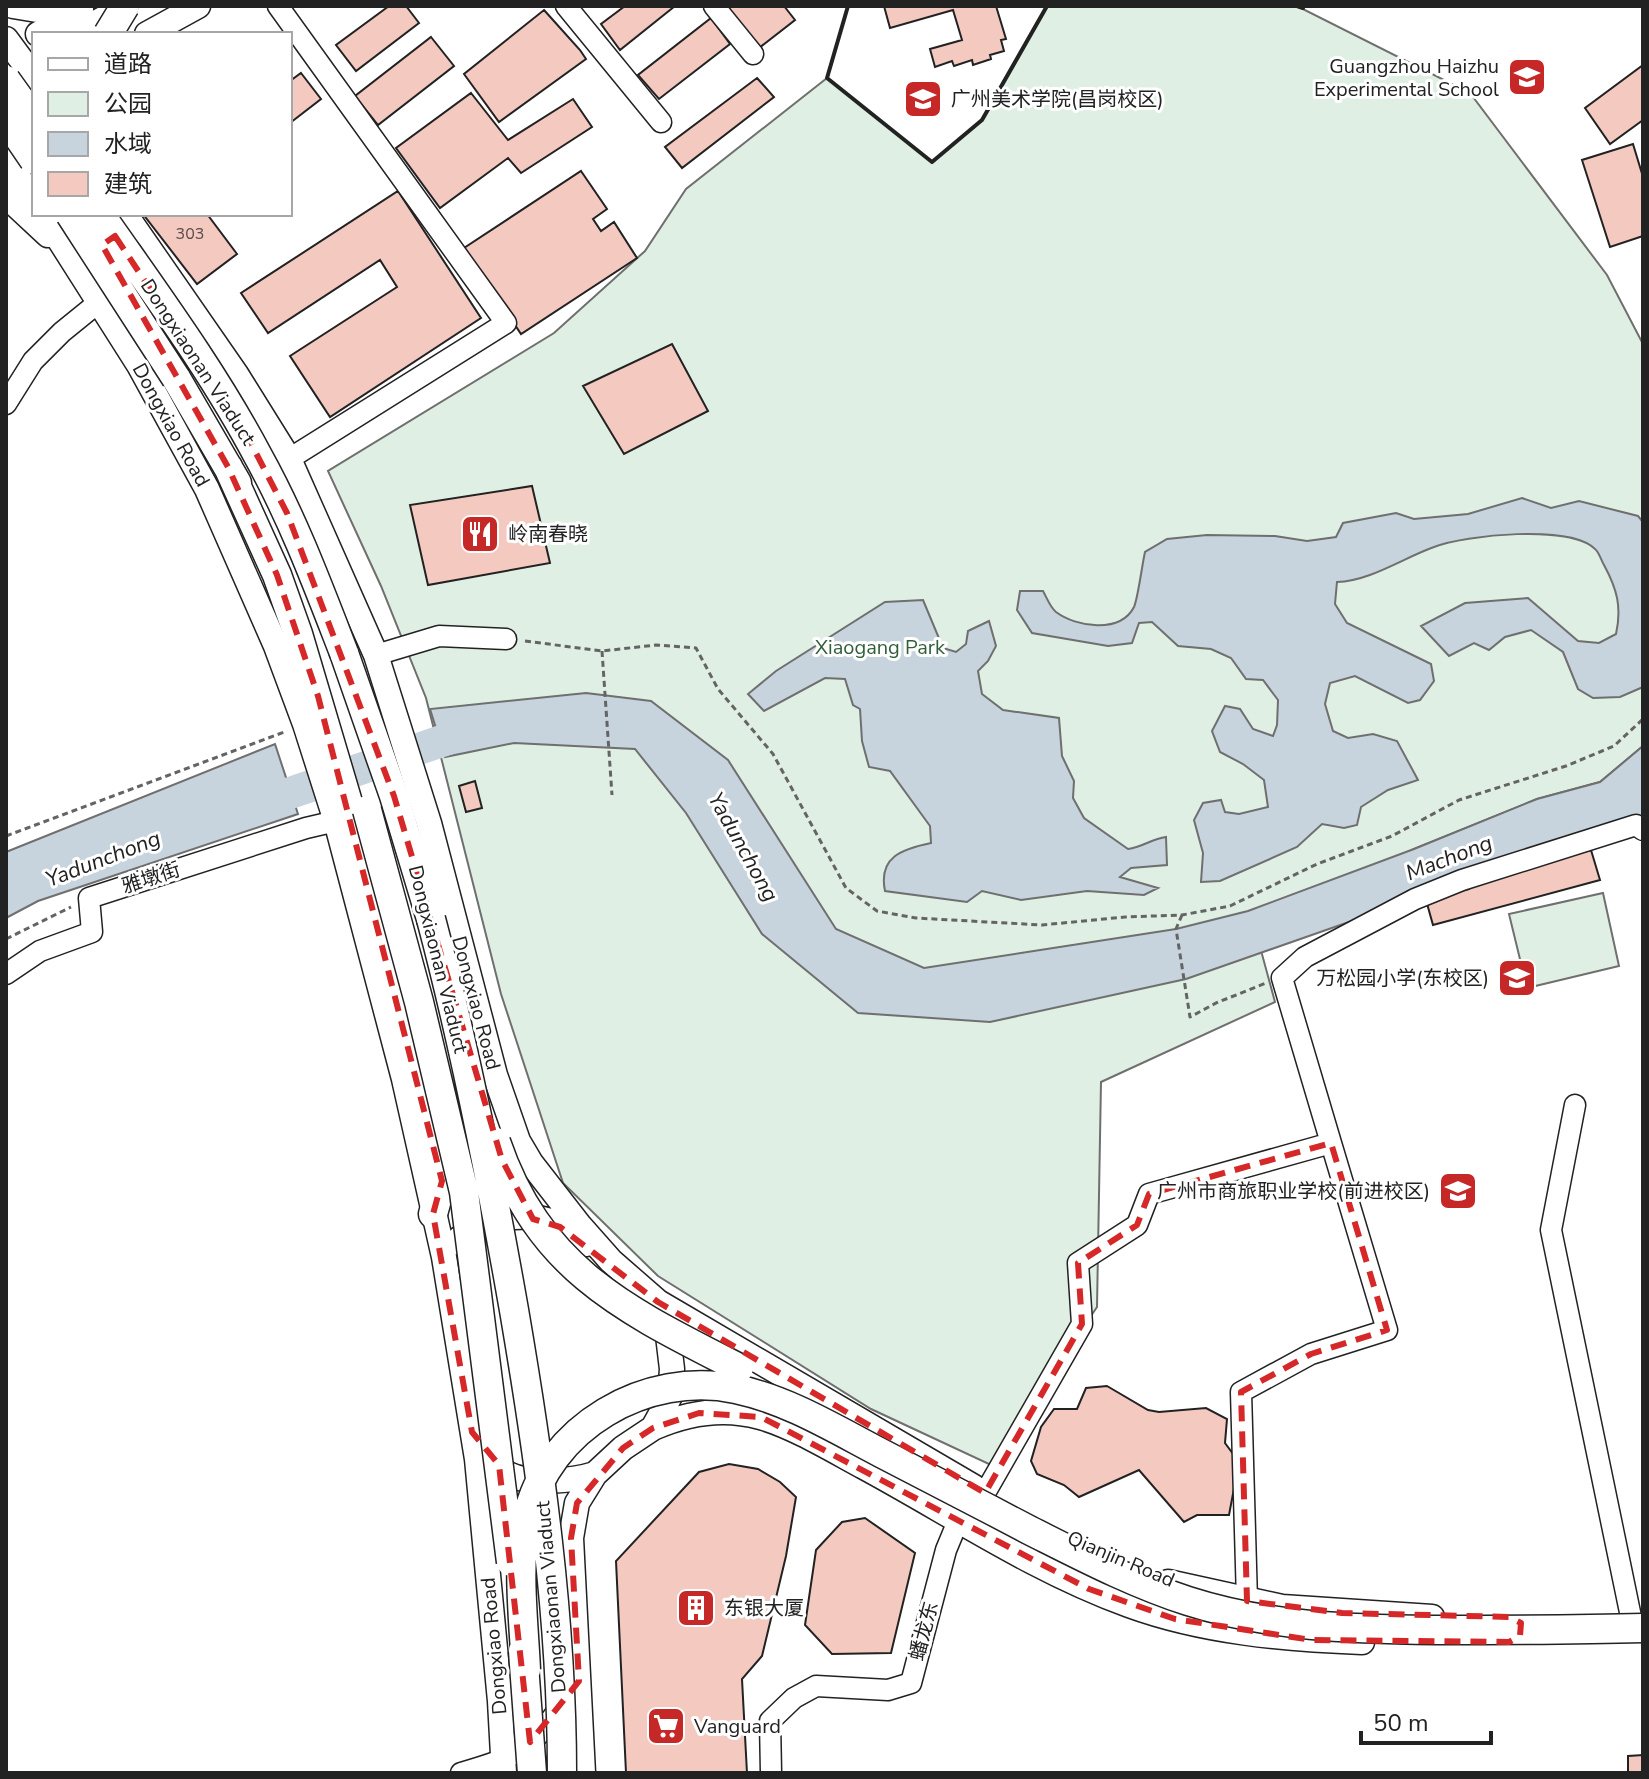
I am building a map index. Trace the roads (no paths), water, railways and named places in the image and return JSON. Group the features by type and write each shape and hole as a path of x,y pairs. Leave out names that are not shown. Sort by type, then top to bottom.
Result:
{"highway":[{"path":"109,32 126,6"},
{"path":"13,66 32,114"},
{"path":"6,119 32,157"},
{"path":"6,130 32,147"},
{"name":"Dongxiaonan Viaduct","path":"71,216 176,378 228,467 283,575 326,681 393,900 464,1192 526,1670 532,1773"},
{"path":"91,216 115,273 176,378"},
{"name":"Dongxiaonan Viaduct","path":"101,216 199,358 260,457 301,545 344,653 381,718 406,792 503,1246 527,1388 553,1593 562,1773"},
{"path":"228,467 277,575 309,666 395,981 442,1181 433,1214"},
{"path":"442,962 492,1133 507,1172 537,1225 571,1265 631,1312 739,1368 916,1471"},
{"path":"526,1670 523,1551 527,1515 533,1497 544,1476 570,1441 585,1427 635,1396 674,1387 732,1388 790,1407 1127,1578 1187,1601 1235,1614 1288,1624 1342,1629 1639,1620"}],"main road":[{"path":"13,6 37,10 75,6"},
{"path":"41,32 86,6"},
{"path":"79,32 126,6"},
{"path":"151,32 198,6"},
{"path":"168,32 198,6"},
{"path":"32,40 13,66 32,90"},
{"path":"6,107 32,94"},
{"path":"6,160 32,197"},
{"path":"6,196 75,262"},
{"name":"Dongxiao Road","path":"44,216 168,414 207,489 255,594 305,724 334,815 404,1079 444,1257 472,1432 504,1767"},
{"path":"129,219 236,374 289,459 376,655 381,718"},
{"name":"Dongxiao Road","path":"406,792 506,1114 531,1163 611,1261 658,1302"},
{"path":"444,1257 464,1234 487,1223 518,1217 548,1221 611,1261"},
{"path":"583,1773 571,1538 577,1503 595,1474 623,1448 653,1428 670,1396 672,1369 666,1319 658,1302"},
{"name":"Qianjin Road","path":"658,1302 985,1493 1063,1535 1172,1583 1282,1607 1509,1630 1551,1642 1643,1641"},
{"name":"Qianjin Road","path":"653,1428 677,1417 699,1413 761,1417 819,1443 958,1521 1089,1589 1130,1606 1175,1619 1257,1635 1312,1640 1509,1630 1554,1617 1639,1620"},
{"path":"472,1432 487,1454 508,1474 556,1481 574,1481 595,1474"},
{"path":"1551,1642 1540,1635 1540,1623 1554,1617"}],"street":[{"path":"278,6 506,323 289,459"},
{"path":"566,6 661,122"},
{"path":"714,6 753,54"},
{"path":"75,262 129,219"},
{"path":"6,404 33,361 99,302"},
{"path":"376,655 439,636 506,639"},
{"name":"雅墩街","path":"6,974 40,951 92,932 89,898 306,828 334,815"},
{"path":"1247,1601 1241,1392 1311,1354 1387,1330 1282,978 1305,957 1415,899 1462,880 1636,825 1643,830"},
{"path":"1575,1105 1551,1230 1639,1620"},
{"path":"985,1493 1082,1324 1078,1263 1137,1225 1149,1194 1331,1143"},
{"name":"蟠龙东","path":"771,1773 770,1721 794,1698 816,1686 888,1690 911,1683 946,1550 958,1521"},
{"path":"461,1773 504,1767 546,1727 579,1681"}],"water":[{"path":"1522,498 1551,508 1579,501 1638,516 1643,522 1643,687 1620,697 1593,698 1578,689 1563,652 1531,630 1505,637 1489,650 1474,643 1449,656 1421,626 1465,603 1528,598 1578,641 1599,643 1616,634 1617,598 1598,552 1582,541 1542,534 1469,539 1434,547 1362,578 1337,582 1335,604 1347,623 1431,664 1434,681 1420,700 1408,703 1355,676 1330,683 1325,704 1333,731 1348,738 1373,734 1397,741 1418,780 1388,790 1361,807 1357,825 1344,828 1322,824 1297,847 1220,881 1201,882 1203,853 1194,820 1203,803 1221,800 1225,812 1239,814 1268,807 1264,780 1220,752 1212,731 1225,706 1240,709 1253,729 1273,736 1277,725 1278,700 1263,680 1246,679 1231,658 1211,649 1178,646 1152,622 1139,623 1132,643 1108,646 1032,633 1017,610 1020,591 1043,591 1056,612 1075,621 1097,625 1119,621 1134,607 1145,552 1167,539 1207,535 1275,536 1307,541 1336,537 1343,523 1396,513 1414,519 1468,514"},
{"path":"923,600 943,648 956,652 966,644 968,631 989,621 996,646 978,671 982,694 1003,710 1059,718 1062,756 1074,781 1073,798 1084,818 1128,849 1166,837 1167,865 1131,868 1120,877 1158,888 1144,895 1087,891 1021,900 982,891 967,902 885,891 885,870 889,862 902,852 931,843 930,826 890,771 869,767 862,741 860,709 853,705 845,679 825,678 764,711 748,694 776,671 885,602"},
{"name":"Machong","path":"586,693 651,701 728,760 836,929 924,968 1176,929 1248,911 1537,799 1600,782 1643,746 1643,819 1186,979 990,1022 858,1013 762,934 686,813 635,749 514,743 445,757 430,709"},
{"path":"275,744 298,814 38,901 6,918 6,852"}],"waterway":[{"name":"Yadunchong","path":"252,806 480,728"}],"place":[{"name":"Guangzhou Haizhu Experimental School","path":"1527,77"},
{"name":"广州美术学院(昌岗校区)","path":"923,99"},
{"name":"岭南春晓","path":"480,534"},
{"name":"万松园小学(东校区)","path":"1517,978"},
{"name":"广州市商旅职业学校(前进校区)","path":"1458,1191"},
{"name":"东银大厦","path":"696,1608"},
{"name":"Vanguard","path":"666,1726"}],"park label":[{"name":"Xiaogang Park","path":"880,647"}]}
